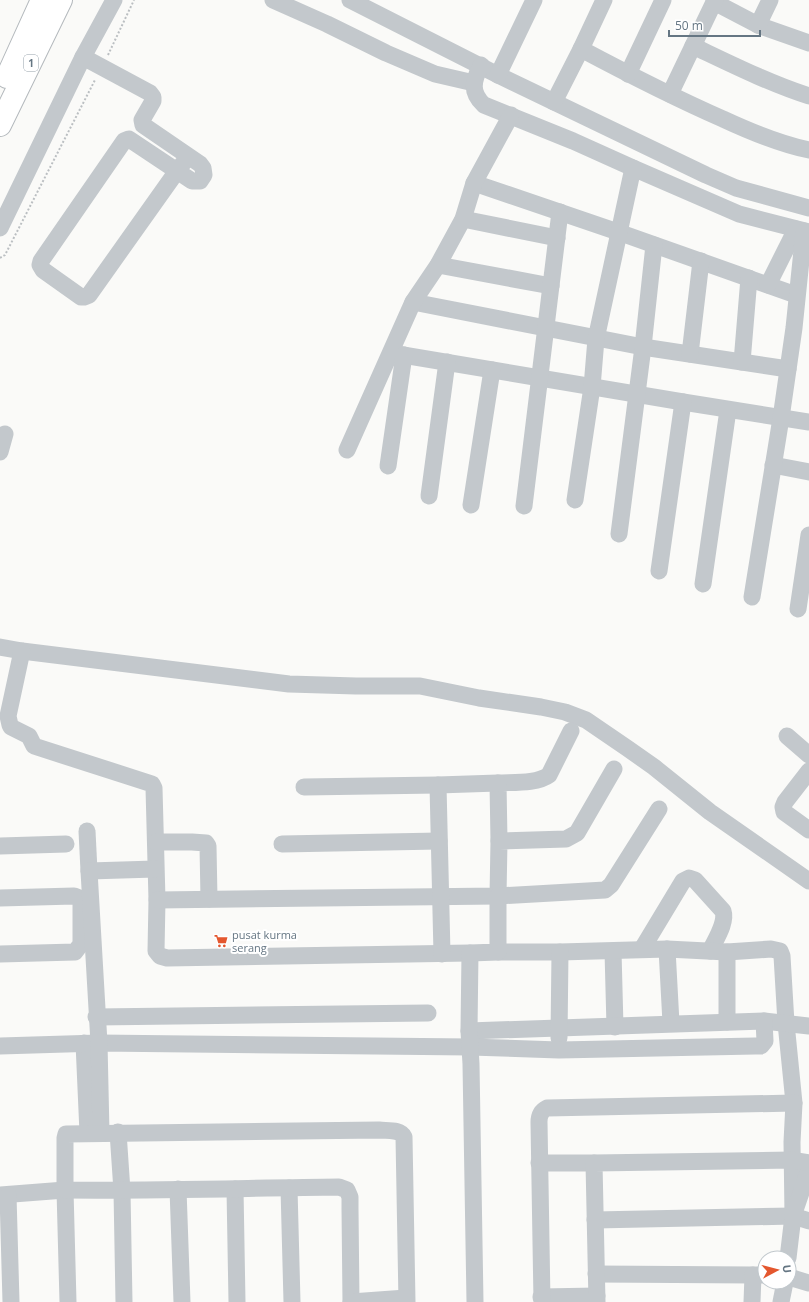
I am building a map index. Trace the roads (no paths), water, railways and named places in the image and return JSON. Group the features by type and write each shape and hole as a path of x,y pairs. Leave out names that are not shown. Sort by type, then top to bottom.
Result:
{"highway":[{"name":"1","path":"0,93 42,0"},
{"name":"1","path":"0,125 61,0"}],"street":[{"path":"0,228 83,58 114,0"},
{"path":"273,0 327,24 386,53 475,90"},
{"path":"350,0 481,65 498,75 699,172 736,188 809,208"},
{"path":"498,75 534,0"},
{"path":"554,102 581,50 604,0"},
{"path":"628,74 663,0"},
{"path":"758,25 770,0"},
{"path":"670,94 715,1 758,25 809,43"},
{"path":"694,46 761,78 809,96"},
{"path":"581,50 628,74 763,137 792,147 809,150"},
{"path":"83,58 148,91 153,97 153,101 142,120 143,125 202,166 204,173 200,181 194,182 177,171 129,139 124,141 41,261 40,264 43,270 81,297 84,298 89,295 177,171 188,157"},
{"path":"481,65 475,76 475,90 484,105 573,141 739,214 803,231"},
{"path":"347,450 397,354 413,302 438,265 462,219 474,183 510,115"},
{"path":"575,500 592,387 596,339 632,168"},
{"path":"474,183 654,244 768,285 801,287"},
{"path":"524,506 560,212"},
{"path":"462,219 557,238"},
{"path":"768,285 803,231"},
{"path":"752,597 788,369 801,329 803,231"},
{"path":"619,534 643,348 654,244"},
{"path":"690,354 701,261"},
{"path":"438,265 551,286"},
{"path":"742,362 749,278"},
{"path":"413,302 643,348 788,369"},
{"path":"397,354 637,395 809,422"},
{"path":"388,466 397,354"},
{"path":"429,496 446,362"},
{"path":"472,505 492,370"},
{"path":"659,571 683,402"},
{"path":"703,584 728,410"},
{"path":"0,452 5,434"},
{"path":"773,464 809,472"},
{"path":"798,609 809,535"},
{"path":"0,647 289,684 420,686 479,698 541,706 565,712 586,720 654,767 710,812 806,874"},
{"path":"22,651 8,716 10,725 29,736 34,746 152,784 155,792 157,900 156,951 160,956 167,958 613,951 642,949 718,952 771,949 780,951 782,956 786,1023 794,1103 792,1160 793,1216 789,1250"},
{"path":"304,786 438,785 538,781 549,775 571,731"},
{"path":"787,736 809,754"},
{"path":"499,842 571,838 577,833 614,769"},
{"path":"809,771 785,802 783,807 784,812 809,830"},
{"path":"498,783 498,952"},
{"path":"438,785 442,954"},
{"path":"157,900 498,896 605,890 611,885 659,810"},
{"path":"87,831 96,1017 91,1043 102,1133 122,1191 124,1302"},
{"path":"282,844 439,841"},
{"path":"156,842 206,843 208,846 209,899"},
{"path":"0,846 66,844"},
{"path":"89,870 156,870"},
{"path":"642,949 683,881 689,878 695,880 723,911 724,915 718,952 727,1022"},
{"path":"0,898 74,896 79,898 81,902 82,941 80,948 75,952 0,954"},
{"path":"667,949 671,1023"},
{"path":"613,951 615,1027"},
{"path":"559,1050 560,952"},
{"path":"470,953 469,1030 471,1064 475,1302"},
{"path":"96,1017 428,1013"},
{"path":"469,1030 615,1027 671,1023 727,1022 786,1023 809,1026"},
{"path":"0,1046 91,1043 559,1050 761,1046 765,1041 764,1022"},
{"path":"633,1026 635,1048"},
{"path":"594,1163 597,1299 542,1300 539,1117 543,1110 547,1108 794,1103"},
{"path":"11,1302 4,1195 65,1190 122,1191 339,1187 347,1190 350,1203 351,1302 406,1300 404,1137 402,1133 398,1131 379,1130 68,1133 66,1135 65,1190 68,1302"},
{"path":"539,1163 792,1160 809,1163"},
{"path":"793,1216 809,1169"},
{"path":"289,1188 292,1302"},
{"path":"178,1189 182,1302"},
{"path":"235,1189 237,1302"},
{"path":"595,1220 793,1216 809,1221"},
{"path":"596,1274 757,1275"},
{"path":"797,1279 809,1283"},
{"path":"752,1302 757,1283"},
{"path":"781,1302 783,1290"}],"place":[{"name":"pusat kurma serang","path":"221,941"}]}
